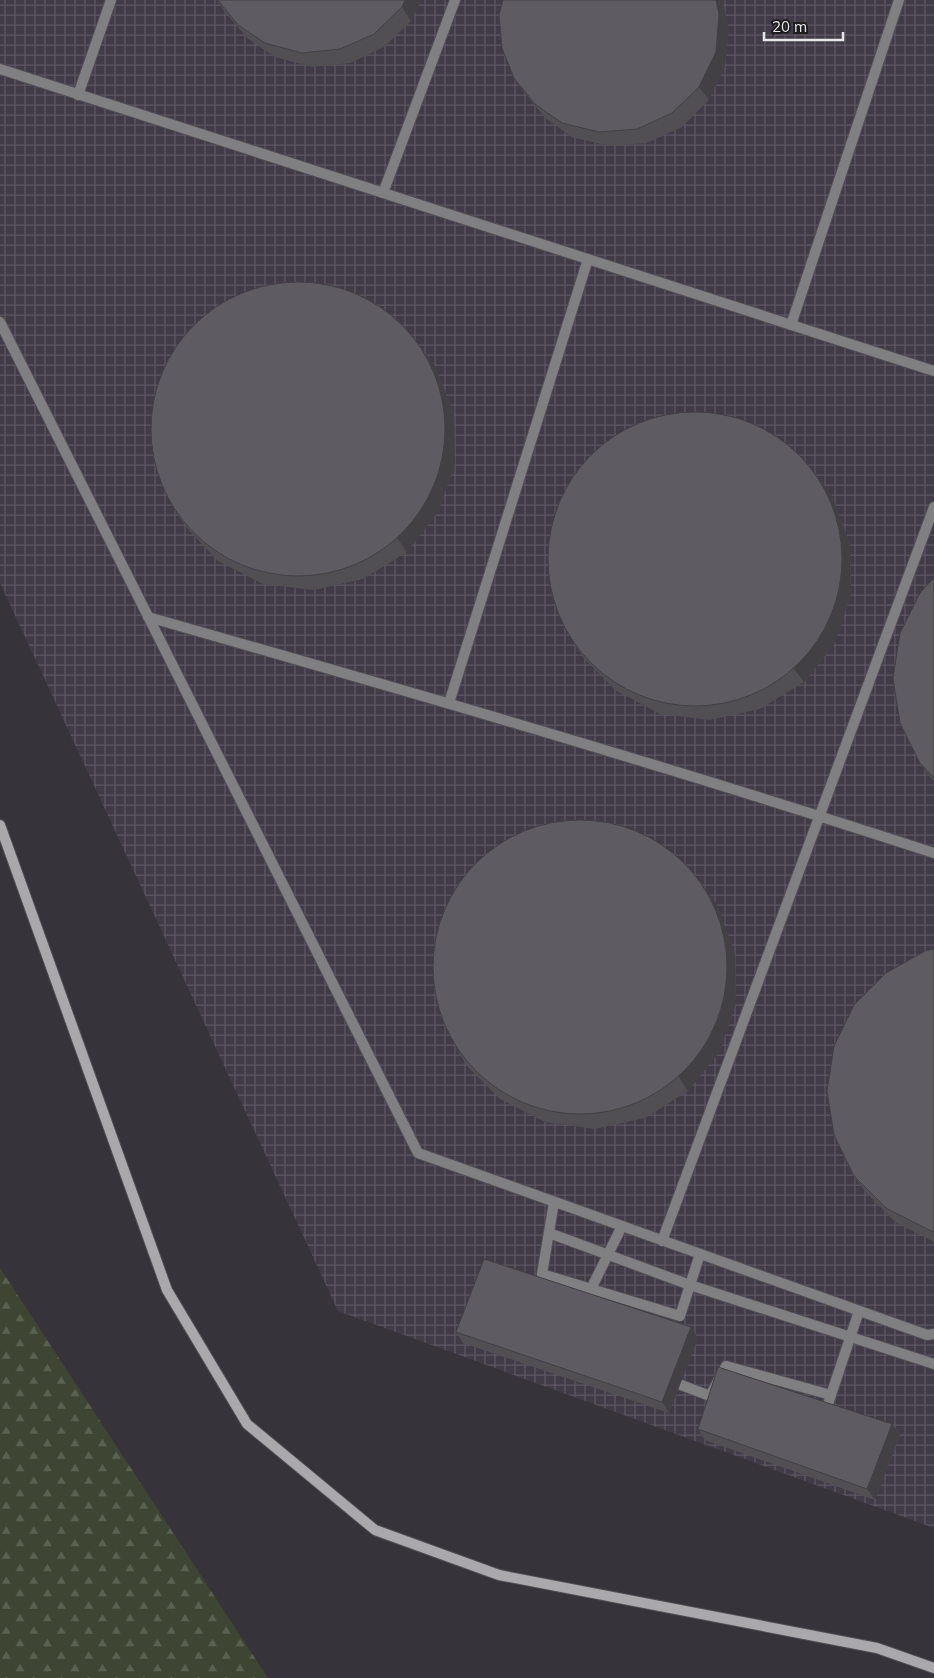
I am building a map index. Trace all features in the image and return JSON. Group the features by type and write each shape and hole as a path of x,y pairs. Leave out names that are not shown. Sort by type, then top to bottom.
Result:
{"main road":[{"path":"0,825 168,1290 247,1424 375,1530 499,1575 877,1648 934,1668"}],"street":[{"path":"78,94 112,0"},
{"path":"382,193 455,0"},
{"path":"791,325 899,0"},
{"path":"0,69 934,371"},
{"path":"449,703 588,259"},
{"path":"0,322 418,1153 927,1335 934,1334"},
{"path":"662,1241 934,507"},
{"path":"148,616 449,703 820,816 934,853"},
{"path":"554,1202 542,1274 680,1316 700,1254"},
{"path":"583,1302 592,1289 622,1226"},
{"path":"549,1233 690,1285 934,1364"},
{"path":"824,1420 859,1311"},
{"path":"675,1379 710,1396 726,1366 831,1395"}],"shaded area":[{"path":"0,0 934,0 934,1528 338,1311 0,583"}],"green space":[{"path":"0,1268 268,1678 0,1678"}],"building":[{"path":"218,0 405,0 402,7 374,34 340,49 302,53 265,43 238,25"},
{"path":"503,0 716,0 719,14 716,52 699,87 672,113 637,129 599,132 562,123 535,104 514,78 502,48 499,15"},
{"path":"298,282 327,285 354,293 380,307 402,325 420,347 434,373 442,400 445,429 442,458 434,485 420,511 402,533 380,551 354,565 327,573 298,576 269,573 242,565 216,551 194,533 176,511 162,485 154,458 151,429 154,400 162,373 176,347 194,325 216,307 242,293 269,285"},
{"path":"695,412 724,415 751,423 776,437 799,455 817,478 831,503 839,530 842,559 839,588 831,615 817,640 799,663 776,681 751,695 724,703 695,706 666,703 639,695 614,681 591,663 573,640 559,615 551,588 548,559 551,530 559,503 573,478 591,455 614,437 639,423 666,415"},
{"path":"934,578 934,778 920,763 900,723 893,678 900,633 920,593"},
{"path":"580,820 609,823 636,831 661,845 684,863 702,886 716,911 724,938 727,967 724,996 716,1023 702,1048 684,1071 661,1089 636,1103 609,1111 580,1114 551,1111 524,1103 499,1089 476,1071 458,1048 444,1023 436,996 433,967 436,938 444,911 458,886 476,863 499,845 524,831 551,823"},
{"path":"934,949 934,1232 886,1208 854,1176 834,1135 827,1091 834,1046 854,1005 886,973 925,951"},
{"path":"484,1259 691,1327 662,1402 456,1332"},
{"path":"718,1367 892,1424 867,1489 698,1429"}]}
